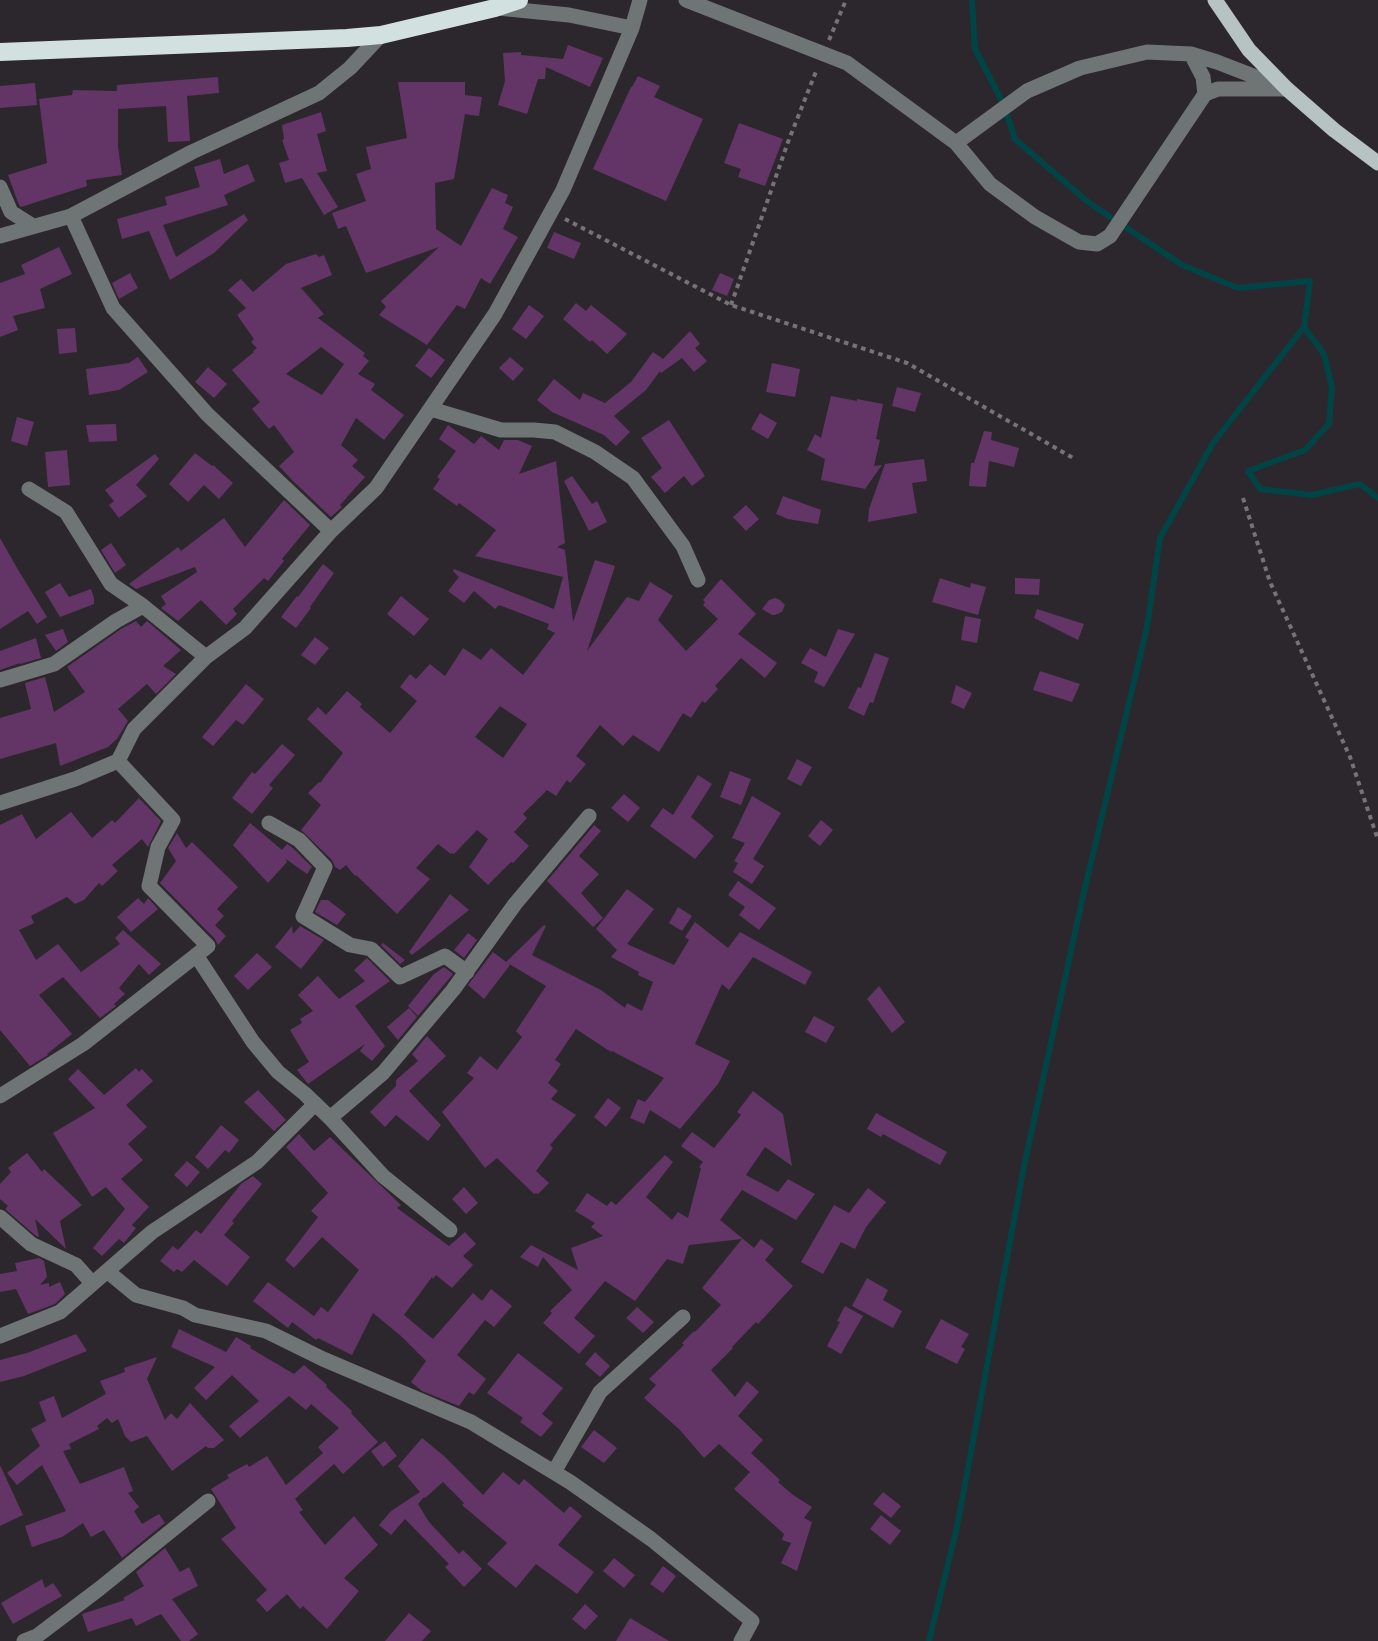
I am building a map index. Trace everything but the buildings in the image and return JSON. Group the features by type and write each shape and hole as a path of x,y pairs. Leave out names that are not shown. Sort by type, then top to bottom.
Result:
{"highway":[{"path":"0,52 381,35 495,8 519,0"}],"main road":[{"path":"1215,0 1249,50 1287,89 1334,130 1378,163"}],"street":[{"path":"0,803 75,779 118,761 134,729 206,657 244,628 331,531 376,488 495,314 563,190 632,28 640,0"},
{"path":"686,0 847,63 956,143 990,184 1035,217 1079,242 1097,244 1110,236 1205,94 1218,89 1287,89"},
{"path":"495,8 569,15 632,28"},
{"path":"1,237 71,216 192,152 319,93 350,68 381,35"},
{"path":"956,143 1027,91 1080,68 1147,52 1191,54 1287,89"},
{"path":"1191,54 1203,77 1205,94"},
{"path":"0,187 11,212 33,226"},
{"path":"71,216 113,308 207,414 331,531"},
{"path":"431,409 501,430 555,432 595,452 633,478 683,546 698,580"},
{"path":"29,489 66,512 111,584 143,606 206,657"},
{"path":"0,680 54,664 116,621 143,606"},
{"path":"0,1096 83,1044 208,946 149,886 158,847 173,820 118,761"},
{"path":"330,1118 383,1073 467,972 515,904 589,816"},
{"path":"269,823 299,840 325,867 303,916 350,945 371,949 400,977 446,956 467,972"},
{"path":"196,955 253,1042 278,1072 330,1118 383,1176 450,1230"},
{"path":"0,1336 60,1312 152,1232 256,1162 315,1104"},
{"path":"0,1219 31,1244 76,1265 92,1283"},
{"path":"107,1271 136,1295 183,1308 195,1314 266,1331 323,1359 471,1422 570,1482 651,1539 752,1622 741,1641"},
{"path":"554,1472 600,1392 683,1317"},
{"path":"24,1641 37,1636 99,1589 208,1501"}],"path":[{"path":"731,305 788,142 846,0"},
{"path":"551,212 731,305 908,363 1075,459"},
{"path":"1244,498 1270,582 1350,758 1378,840"}],"waterway":[{"path":"972,0 975,49 1003,103 1015,139 1088,202 1182,265 1238,288 1310,281 1304,327 1324,354 1332,388 1329,424 1305,450 1248,471 1260,489 1312,495 1360,484 1378,498"},
{"path":"929,1641 957,1527 1024,1166 1083,896 1147,627 1160,538 1213,443 1304,327"}]}
